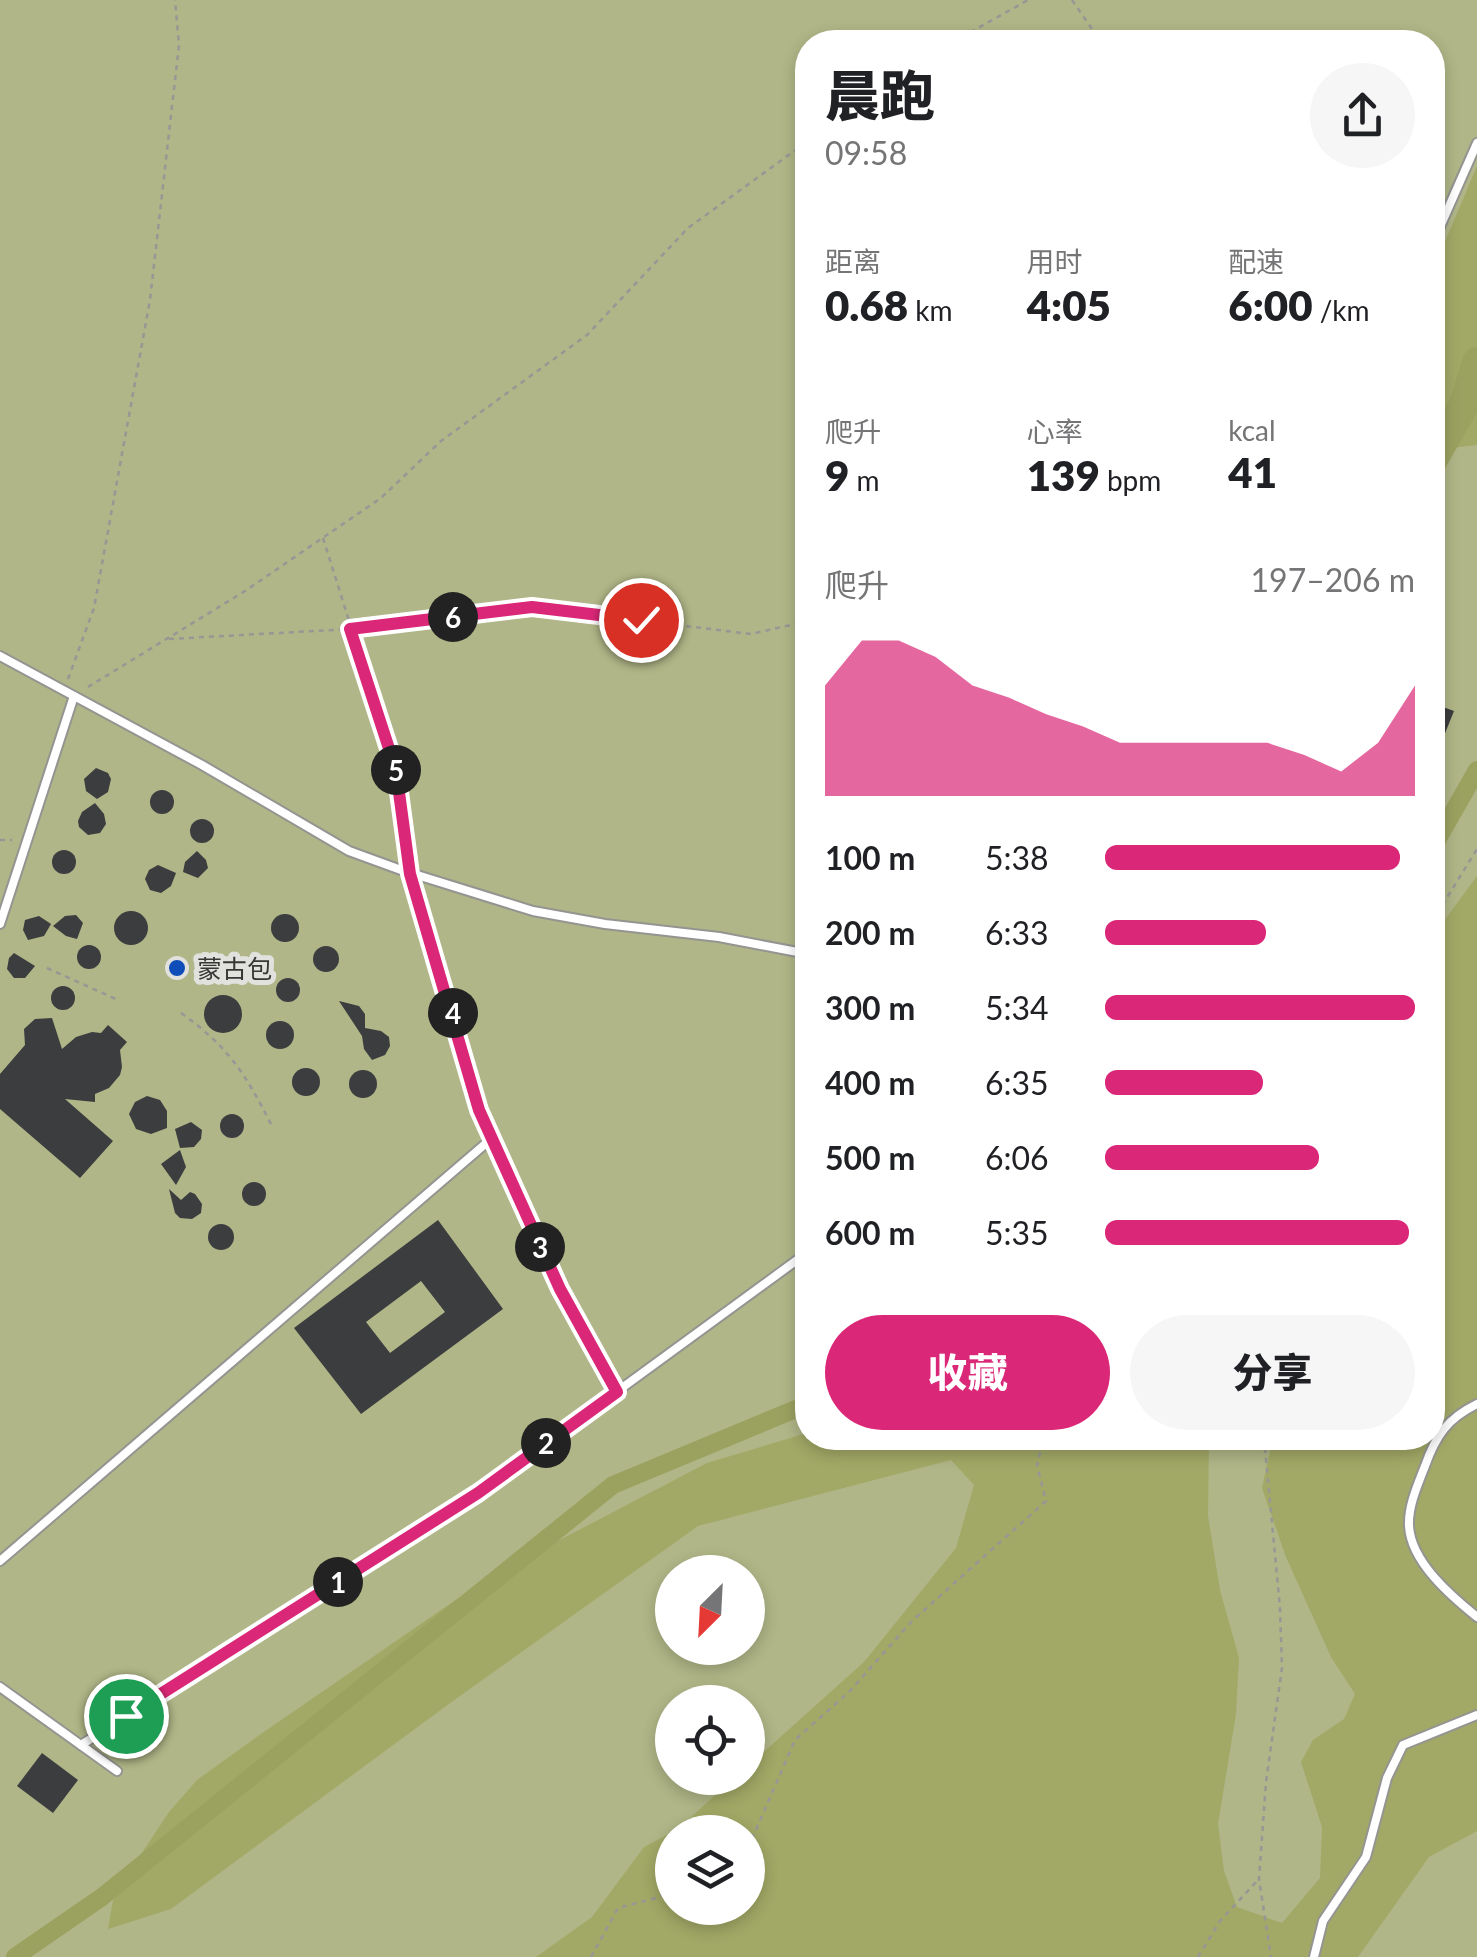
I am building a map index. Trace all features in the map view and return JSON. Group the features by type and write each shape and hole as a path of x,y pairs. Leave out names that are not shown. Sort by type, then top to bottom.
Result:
{"lane":[{"path":"1445,216 1477,144"},
{"path":"0,656 349,851 410,874 533,910 795,952"},
{"path":"0,924 74,696"},
{"path":"410,874 479,1110 560,1289 617,1392"},
{"path":"0,1561 491,1139"},
{"path":"80,1745 478,1493 795,1262"},
{"path":"1445,1426 1452,1416 1477,1404"},
{"path":"1430,1450 1413,1499 1409,1527 1432,1573 1477,1617"},
{"path":"0,1687 117,1771"},
{"path":"1314,1957 1323,1920 1366,1857 1387,1778 1403,1744 1477,1715"}],"path":[{"path":"64,690 94,608 150,300 179,44 175,0"},
{"path":"974,30 1028,0"},
{"path":"1072,0 1092,30"},
{"path":"74,696 381,498 441,442 586,334 688,228 795,150"},
{"path":"323,538 396,770 410,874"},
{"path":"166,639 350,629 532,607 751,634 795,624"},
{"path":"1445,901 1477,849"},
{"path":"46,968 118,1000"},
{"path":"182,1013 228,1052 248,1079 273,1128"},
{"path":"763,1815 796,1740 849,1692 912,1621 1046,1501 1038,1465 1041,1450"},
{"path":"1265,1450 1282,1668 1266,1782 1259,1879 1271,1957"},
{"path":"1198,1957 1220,1921 1259,1879"},
{"path":"591,1957 618,1908 655,1898"}],"green space":[{"path":"0,0 1477,0 1477,1957 0,1957"},
{"path":"1477,166 1477,445 1445,449 1445,242"},
{"path":"1477,876 1477,1831 1429,1857 1358,1957 536,1957 592,1917 644,1847 655,1841 655,1925 765,1925 765,1815 693,1815 715,1795 765,1795 765,1751 864,1662 956,1548 974,1485 951,1460 698,1526 171,1909 108,1929 114,1895 169,1812 197,1780 258,1736 489,1577 707,1463 795,1437 795,1450 1209,1450 1208,1516 1220,1590 1239,1658 1236,1714 1218,1824 1224,1871 1237,1907 1282,1923 1320,1878 1322,1827 1301,1762 1313,1740 1344,1719 1355,1694 1331,1657 1286,1557 1262,1488 1270,1450 1445,1450 1445,920"}],"building":[{"path":"1445,708 1454,711 1445,733"},
{"path":"96,768 108,773 111,779 108,792 97,799 86,791 84,779"},
{"path":"162,790 174,802 162,814 150,802"},
{"path":"95,803 106,824 100,833 88,835 78,821 82,812"},
{"path":"202,819 214,831 202,843 190,831"},
{"path":"64,850 76,862 64,874 52,862"},
{"path":"197,851 208,868 198,878 183,872 185,862"},
{"path":"158,865 176,873 171,886 161,893 150,890 145,879 149,870"},
{"path":"131,911 143,916 148,928 143,940 131,945 119,940 114,928 119,916"},
{"path":"285,914 295,918 299,928 295,938 285,942 275,938 271,928 275,918"},
{"path":"76,915 83,923 77,939 53,926 65,916"},
{"path":"39,916 51,924 44,936 28,940 23,930 25,920"},
{"path":"89,945 101,957 89,969 77,957"},
{"path":"326,946 335,950 339,959 335,968 326,972 317,968 313,959 317,950"},
{"path":"14,953 35,966 25,978 14,978 7,969"},
{"path":"288,978 300,990 288,1002 276,990"},
{"path":"63,986 75,998 63,1010 51,998"},
{"path":"223,995 236,1001 242,1014 236,1027 223,1033 210,1027 204,1014 210,1001"},
{"path":"339,1001 359,1006 365,1014 365,1028 389,1037 385,1055 372,1060"},
{"path":"52,1018 62,1049 76,1037 101,1033 108,1025 127,1042 120,1050 120,1075 109,1088 95,1094 95,1102 65,1099 113,1141 80,1178 0,1109 0,1074 25,1045 24,1029 35,1019"},
{"path":"280,1021 290,1025 294,1035 290,1045 280,1049 270,1045 266,1035 270,1025"},
{"path":"306,1068 316,1072 320,1082 316,1092 306,1096 296,1092 292,1082 296,1072"},
{"path":"363,1070 373,1074 377,1084 373,1094 363,1098 353,1094 349,1084 353,1074"},
{"path":"147,1096 160,1100 167,1111 167,1128 151,1134 136,1129 129,1114 135,1102"},
{"path":"232,1114 241,1117 241,1135 232,1138 223,1135 220,1126 223,1117"},
{"path":"191,1122 202,1130 201,1139 194,1147 180,1148 175,1129"},
{"path":"180,1150 186,1167 176,1185 161,1164"},
{"path":"254,1182 263,1185 263,1203 254,1206 245,1203 242,1194 245,1185"},
{"path":"169,1189 181,1200 190,1192 195,1194 202,1204 201,1213 192,1219 180,1218"},
{"path":"438,1220 503,1309 361,1414 294,1328","holes":["421,1281 445,1312 390,1353 366,1322"]},
{"path":"221,1224 230,1228 234,1237 230,1246 221,1250 212,1246 208,1237 212,1228"},
{"path":"42,1753 78,1780 53,1813 17,1786"}],"waterway":[{"path":"1445,438 1464,405 1477,362"},
{"path":"1445,826 1477,770"},
{"path":"15,1957 102,1897 613,1485 795,1409"}],"place":[{"name":"蒙古包","path":"177,968"}],"route":[{"path":"126,1716 478,1493 617,1392 560,1289 479,1110 410,874 396,770 350,629 532,607 641,620"}]}
